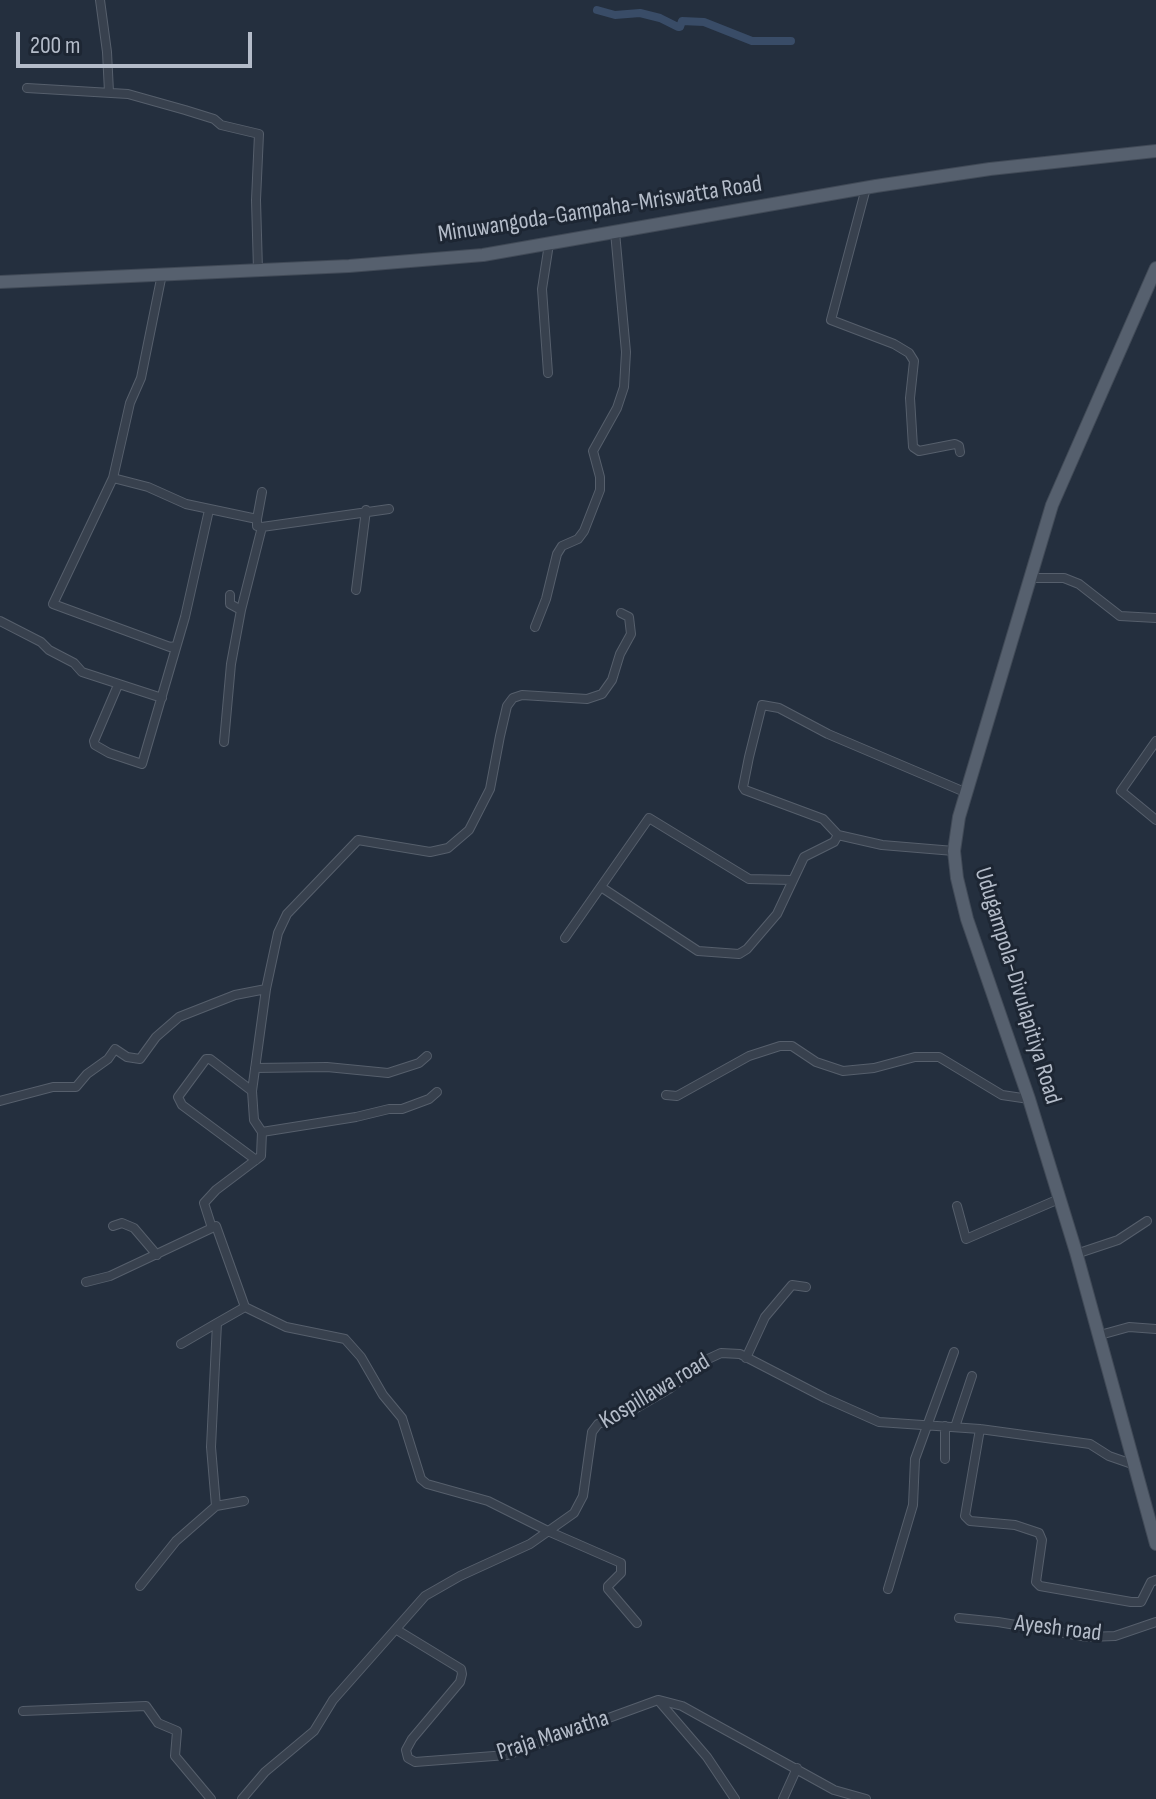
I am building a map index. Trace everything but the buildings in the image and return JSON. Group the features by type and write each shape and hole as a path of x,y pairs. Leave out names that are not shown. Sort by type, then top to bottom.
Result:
{"main road":[{"name":"Minuwangoda-Gampaha-Mriswatta Road","path":"0,282 349,266 468,256 866,188 1002,168 1156,151"},
{"name":"Udugampola-Divulapitiya Road","path":"1156,268 1052,505 959,817 954,851 967,919 1029,1099 1076,1252 1156,1544"}],"street":[{"path":"100,0 109,92"},
{"path":"27,88 128,94 214,119 221,125 259,134 256,200 258,270"},
{"path":"866,188 831,320 894,344 909,353 914,361 910,398 913,447 919,451 955,444 960,452"},
{"path":"535,627 546,599 557,554 562,546 578,539 584,531 600,490 593,451 617,408 624,387 626,352 615,232"},
{"path":"548,373 542,289 549,244"},
{"path":"162,274 141,378 130,403 113,478 53,604 170,647 176,646"},
{"path":"113,478 148,487 186,504 259,523 389,509"},
{"path":"224,742 231,664 259,523 262,492"},
{"path":"118,685 102,718 95,745 142,764 176,646 209,510"},
{"path":"356,590 366,510"},
{"path":"1029,578 1064,578 1079,584 1120,616 1156,618"},
{"path":"230,595 230,604 241,610"},
{"path":"212,1228 204,1203 261,1156 262,1132 254,1120 252,1091 266,989 278,933 287,914 358,840 430,852 448,848 469,830 490,789 507,706 513,698 522,695 587,699 602,694 612,680 620,654 631,634 629,617 621,613"},
{"path":"0,621 41,642 49,650 74,663 82,672 162,698"},
{"path":"954,851 882,845 838,835 823,819 745,790 749,757 762,705 779,708 828,734 967,793"},
{"path":"1156,741 1121,791 1156,820"},
{"path":"565,938 641,825 649,818 749,879 792,880"},
{"path":"601,887 698,951 739,954 777,914 804,857 834,842 838,835"},
{"path":"0,1101 53,1087 76,1087 115,1049 127,1057 140,1059 156,1037 179,1017 235,995 266,989"},
{"path":"666,1095 677,1096 749,1056 780,1046 792,1046 816,1062 843,1071 874,1068 915,1057 939,1057 1002,1095 1029,1099"},
{"path":"255,1068 327,1067 388,1073 419,1063 427,1056"},
{"path":"252,1091 206,1059 178,1097 182,1105 256,1160"},
{"path":"262,1132 402,1109 429,1099 437,1092"},
{"path":"957,1206 966,1239 1059,1199"},
{"path":"1076,1252 1118,1240 1147,1221"},
{"path":"113,1226 122,1223 134,1228 157,1255"},
{"path":"86,1282 110,1276 216,1226 245,1307 286,1327 345,1339 361,1357 383,1395 402,1418 421,1479 427,1484 488,1501 621,1563 621,1573 608,1589 637,1623"},
{"path":"746,1358 765,1317 792,1285 806,1287"},
{"path":"181,1344 245,1307"},
{"path":"216,1506 211,1447 217,1323"},
{"path":"1100,1335 1129,1327 1156,1329"},
{"path":"888,1589 913,1505 915,1459 954,1352"},
{"name":"Kospillawa road","path":"242,1799 265,1772 314,1731 333,1700 425,1596 550,1532 574,1513 583,1496 592,1432 598,1424 633,1410 721,1353 740,1354 879,1422 980,1429 1090,1444 1109,1456 1132,1464"},
{"path":"955,1427 972,1376"},
{"path":"945,1426 945,1459"},
{"path":"980,1429 965,1516 970,1521 1015,1525 1039,1533 1042,1540 1036,1582 1040,1586 1141,1602 1151,1582 1156,1580"},
{"path":"140,1586 176,1541 216,1506 244,1501"},
{"name":"Ayesh road","path":"959,1618 1088,1637 1115,1636 1156,1622"},
{"name":"Praja Mawatha","path":"397,1630 461,1669 462,1674 460,1682 406,1750 408,1758 415,1762 507,1755 658,1700"},
{"path":"658,1700 682,1706 834,1790 866,1799"},
{"path":"658,1700 707,1757 735,1799"},
{"path":"23,1711 146,1706 158,1723 177,1731 175,1756 211,1799"},
{"path":"783,1799 797,1768"}],"waterway":[{"path":"597,10 615,15 640,13 678,27 682,21 704,22 752,41 791,41"}]}
